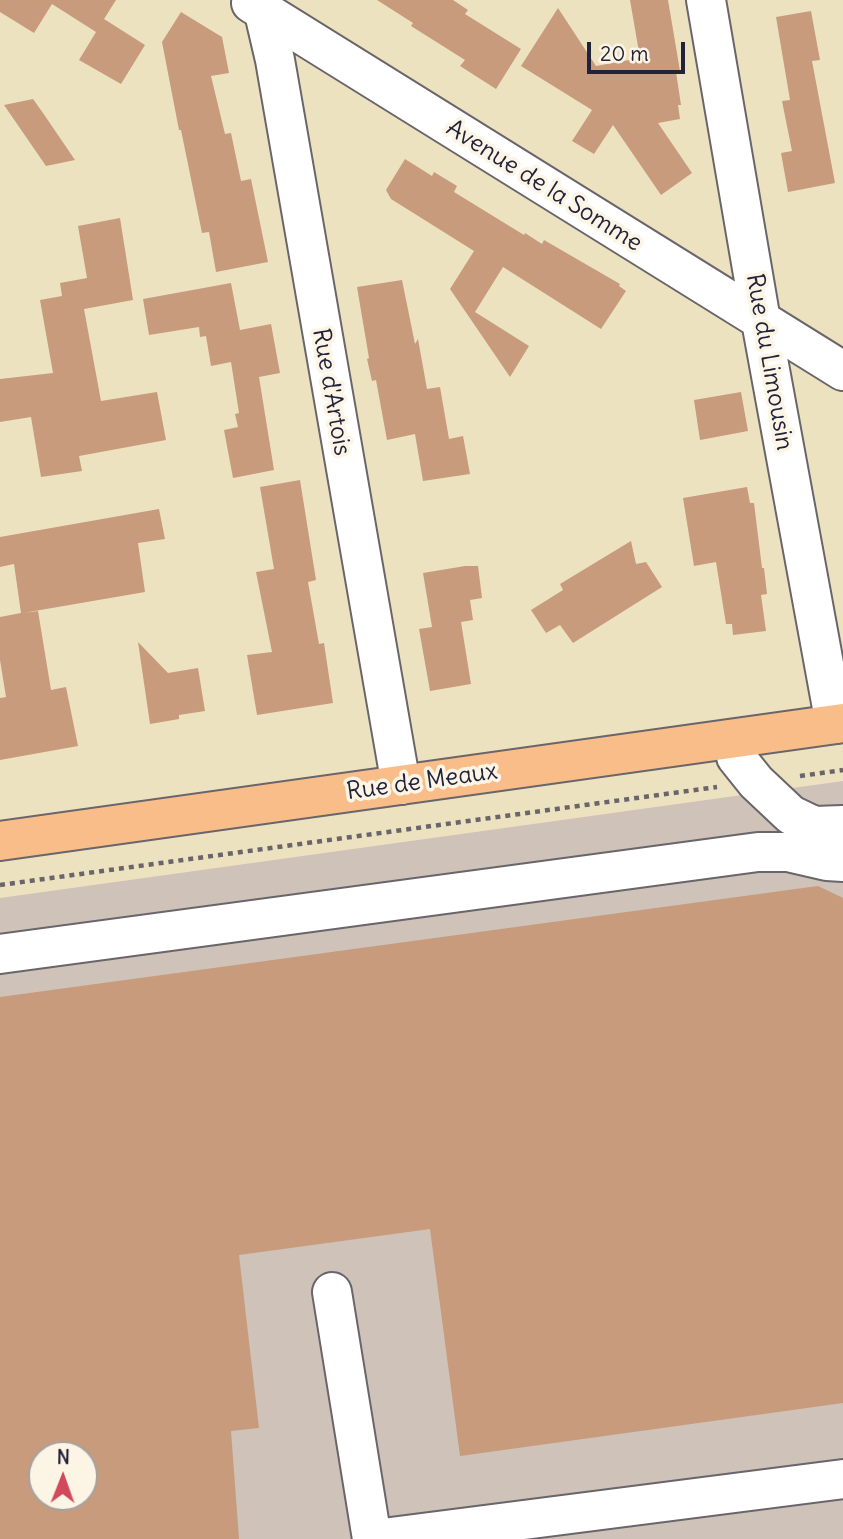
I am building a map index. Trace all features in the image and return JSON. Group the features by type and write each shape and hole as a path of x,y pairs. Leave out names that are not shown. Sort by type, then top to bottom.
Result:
{"main road":[{"name":"Rue de Meaux","path":"0,841 839,724"}],"street":[{"name":"Rue du Limousin","path":"706,0 761,321 839,724"},
{"name":"Avenue de la Somme","path":"256,3 843,371"},
{"name":"Rue d'Artois","path":"256,3 275,60 401,785"},
{"path":"734,739 736,757 755,782 791,815 814,826 843,825"},
{"path":"0,954 758,852 788,852 843,862"},
{"path":"332,1292 374,1539 843,1479"}],"path":[{"path":"795,776 843,770"},
{"path":"0,885 719,787"}],"shaded area":[{"path":"843,781 843,1539 0,1539 0,898"}],"building":[{"path":"0,0 116,0 104,19 145,45 121,84 79,60 96,32 52,4 34,33 0,12"},
{"path":"377,0 453,0 468,10 465,14 521,49 496,89 460,66 465,60 411,26 413,23"},
{"path":"630,0 668,0 680,71 676,72 681,105 678,105 680,119 658,123 692,173 661,195 613,125 594,154 572,141 592,110 521,66 558,8 596,66 640,58"},
{"path":"811,11 820,60 812,61 835,183 788,192 781,153 792,151 782,101 790,100 776,17"},
{"path":"181,12 222,37 229,73 211,76 225,134 231,133 241,181 251,179 268,262 216,272 209,232 202,233 162,42"},
{"path":"33,99 75,160 46,166 4,105"},
{"path":"405,159 432,176 434,172 457,186 454,192 524,235 525,233 542,244 544,240 620,284 626,291 601,329 503,267 475,312 529,346 510,377 450,289 474,251 391,199 386,190"},
{"path":"120,218 133,300 84,309 101,401 157,392 166,440 79,456 82,471 41,477 31,417 0,422 0,379 53,373 40,300 62,296 60,283 87,278 78,226"},
{"path":"402,280 415,344 418,339 427,389 440,387 449,439 463,436 470,474 423,481 415,434 387,440 376,380 372,381 367,359 369,358 357,287"},
{"path":"231,283 240,330 271,324 280,373 259,377 274,470 233,478 224,430 238,427 235,414 239,413 231,362 211,366 206,336 200,337 199,327 149,335 143,299"},
{"path":"741,392 748,431 700,440 694,400"},
{"path":"300,480 316,580 308,582 319,644 324,643 333,703 257,715 247,655 272,652 256,572 274,569 260,487"},
{"path":"747,487 750,503 754,503 764,568 767,594 761,595 766,631 733,635 732,624 726,624 716,562 694,566 683,498"},
{"path":"159,509 165,539 138,543 145,592 23,613 38,611 51,690 66,687 78,746 0,760 0,698 6,697 0,660 0,617 21,613 14,564 0,567 0,537"},
{"path":"631,541 636,564 646,562 662,587 573,643 560,625 546,633 531,610 563,590 560,584"},
{"path":"478,566 482,598 470,600 473,620 461,622 471,684 430,691 419,629 432,627 423,573"},
{"path":"138,642 168,673 198,668 205,711 150,724"},
{"path":"818,886 843,898 843,1403 460,1456 430,1229 239,1255 259,1428 231,1431 239,1539 0,1539 0,997"}]}
